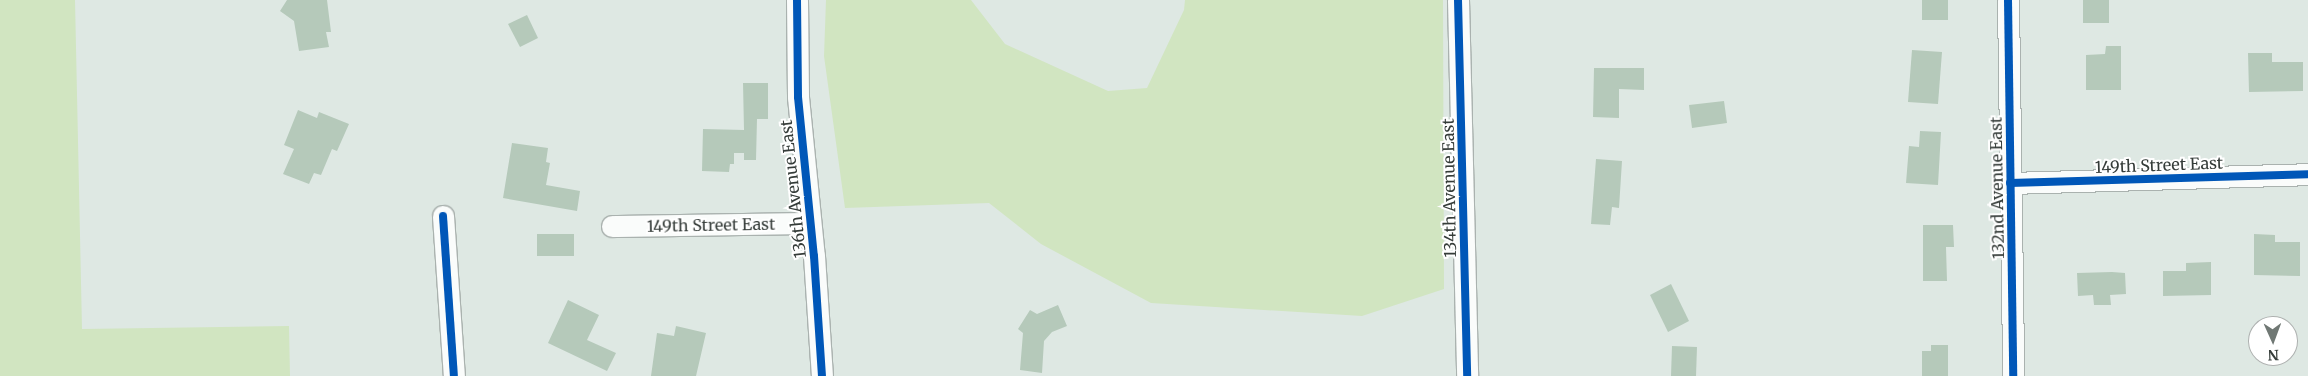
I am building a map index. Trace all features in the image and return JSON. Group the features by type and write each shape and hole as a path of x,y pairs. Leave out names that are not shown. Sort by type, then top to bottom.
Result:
{"street":[{"name":"136th Avenue East","path":"797,0 798,97 822,376"},
{"name":"134th Avenue East","path":"1458,0 1467,376"},
{"name":"132nd Avenue East","path":"2008,0 2013,376"},
{"name":"149th Street East","path":"2010,183 2308,174"},
{"path":"443,216 454,376"},
{"name":"149th Street East","path":"612,226 810,223"}],"green space":[{"path":"0,0 75,0 82,329 289,326 290,376 0,376"},
{"path":"826,0 971,0 1005,44 1108,91 1147,88 1184,10 1185,0 1443,0 1444,289 1362,316 1151,303 1041,244 989,203 845,208 824,56"}],"building":[{"path":"287,0 327,0 331,32 326,32 329,47 299,51 294,21 280,11"},
{"path":"1922,0 1948,0 1948,20 1922,20"},
{"path":"2083,0 2109,0 2109,23 2083,23"},
{"path":"527,15 538,38 520,47 508,24"},
{"path":"2106,46 2121,46 2121,90 2086,90 2086,55 2105,54"},
{"path":"1912,50 1942,52 1938,104 1908,102"},
{"path":"2248,53 2272,53 2272,62 2303,62 2303,91 2249,92"},
{"path":"1594,68 1644,68 1644,90 1619,89 1619,118 1593,117"},
{"path":"743,83 768,83 768,119 757,119 756,160 744,160 744,153 734,153 734,164 730,164 729,172 702,171 703,129 744,130"},
{"path":"1724,101 1727,123 1692,128 1689,105"},
{"path":"298,110 317,118 319,112 349,124 337,151 332,149 321,175 314,173 309,184 283,174 294,149 284,145"},
{"path":"1920,131 1941,132 1938,185 1906,183 1909,146 1919,147"},
{"path":"512,143 548,148 546,162 550,163 546,185 580,191 577,211 503,198"},
{"path":"1596,159 1622,161 1619,208 1612,207 1610,225 1591,224"},
{"path":"1923,225 1953,225 1954,247 1946,247 1947,281 1923,281"},
{"path":"537,234 574,234 574,256 537,256"},
{"path":"2254,234 2275,235 2275,242 2300,242 2300,276 2254,275"},
{"path":"2211,262 2211,295 2163,296 2163,271 2186,271 2186,263"},
{"path":"2077,273 2125,273 2126,294 2110,295 2111,305 2094,305 2093,295 2078,296"},
{"path":"1671,284 1689,321 1668,332 1650,295"},
{"path":"568,300 599,315 587,340 616,353 607,371 548,343"},
{"path":"1058,305 1067,326 1052,332 1044,341 1042,373 1020,370 1023,333 1018,329 1030,310 1037,314"},
{"path":"676,326 706,333 696,376 651,376 657,333 674,336"},
{"path":"1931,345 1948,345 1948,376 1922,376 1922,351 1931,351"},
{"path":"1672,346 1697,347 1696,376 1671,376"}],"cycle path":[{"path":"797,0 798,97 814,256 822,376"},
{"path":"1458,0 1467,376"},
{"path":"2008,0 2013,376"},
{"path":"2010,183 2308,174"},
{"path":"443,216 454,376"}]}
